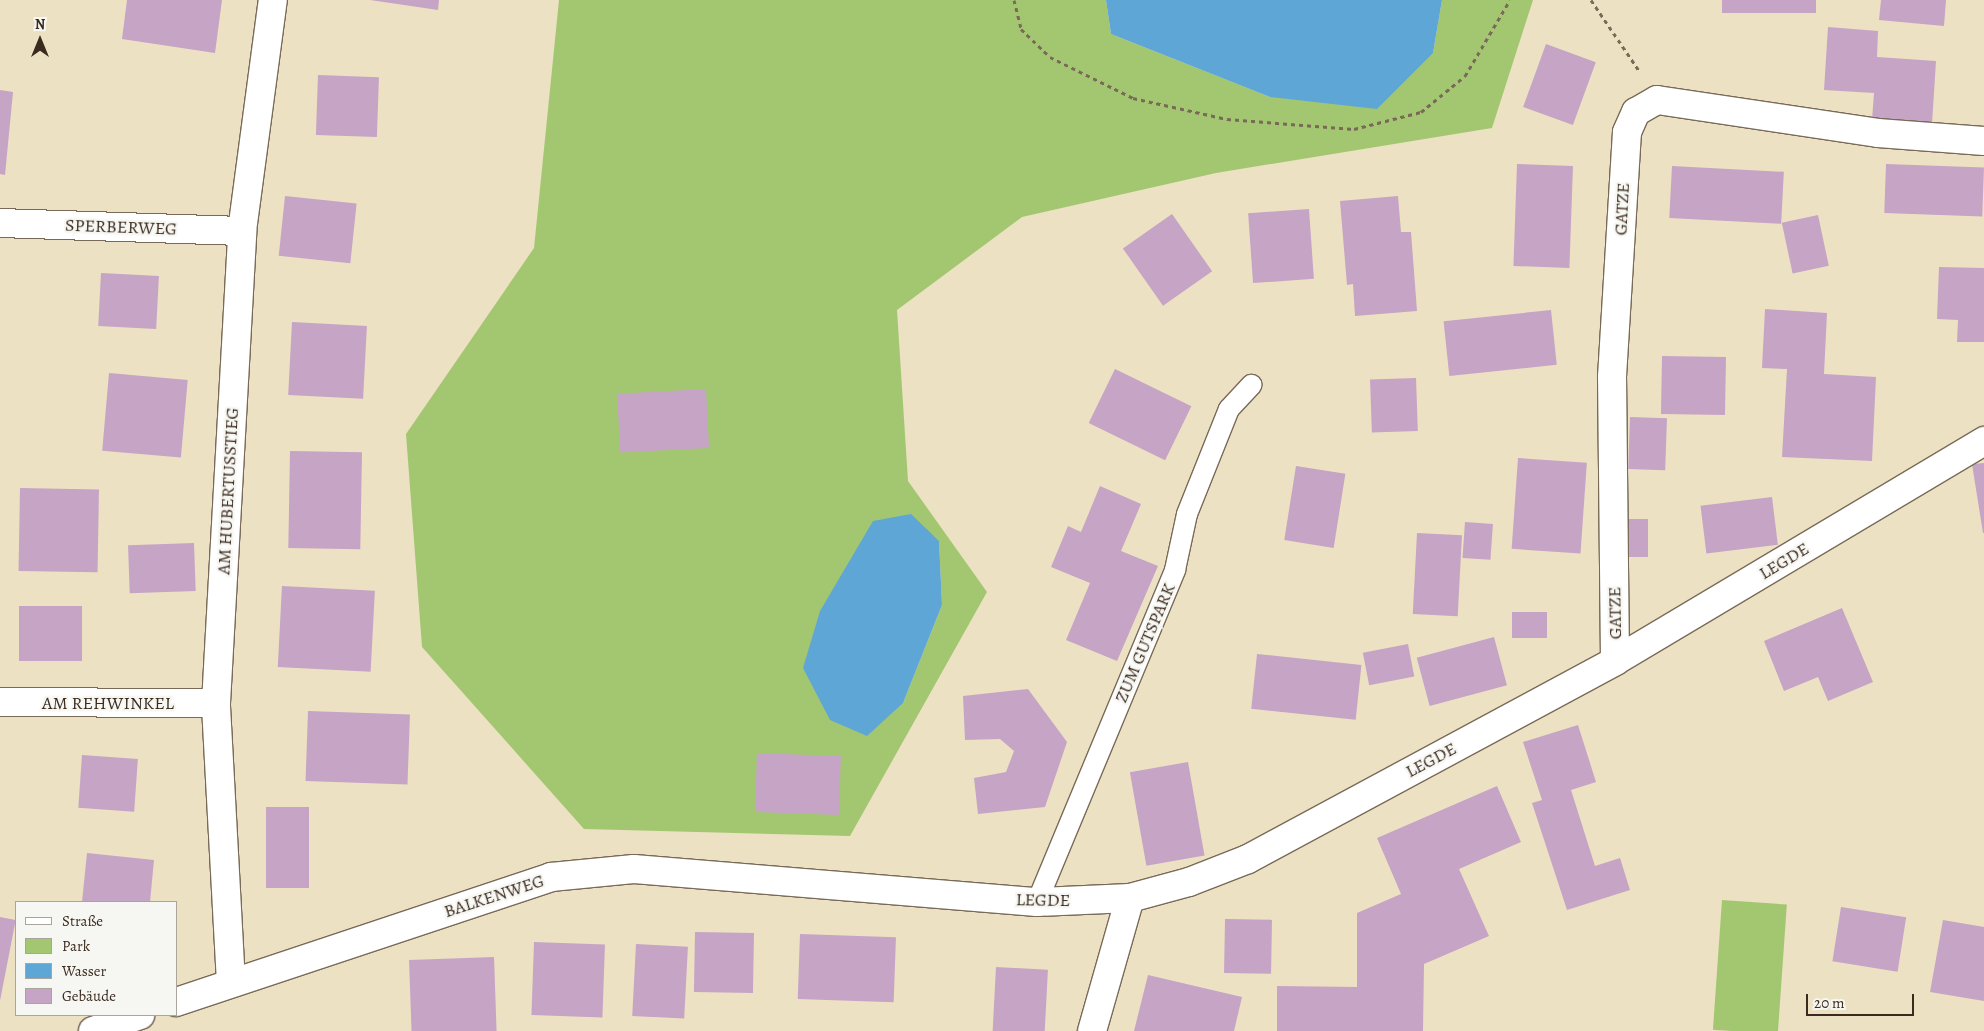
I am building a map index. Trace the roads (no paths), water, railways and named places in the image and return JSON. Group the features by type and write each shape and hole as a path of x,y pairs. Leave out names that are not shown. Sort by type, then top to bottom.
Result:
{"street":[{"name":"AM HUBERTUSSTIEG","path":"231,983 216,703 242,231 273,0"},
{"name":"GATZE","path":"1615,662 1612,377 1627,132 1636,112 1657,100 1878,134 1984,141"},
{"name":"SPERBERWEG","path":"0,223 242,231"},
{"name":"LEGDE","path":"825,882 1037,902 1130,898 1189,882 1248,859 1615,662 1984,442"},
{"name":"AM REHWINKEL","path":"0,702 216,703"},
{"name":"BALKENWEG","path":"178,1001 551,877 634,869 825,882"},
{"path":"1092,1031 1130,898"},
{"path":"93,1031 137,1016"}],"lane":[{"name":"ZUM GUTSPARK","path":"1037,902 1175,570 1187,514 1230,409 1251,385"}],"water":[{"path":"1106,0 1442,0 1433,53 1377,109 1270,97 1111,34"},
{"path":"911,514 939,541 942,605 903,703 867,736 830,720 803,668 820,611 873,521"}]}
